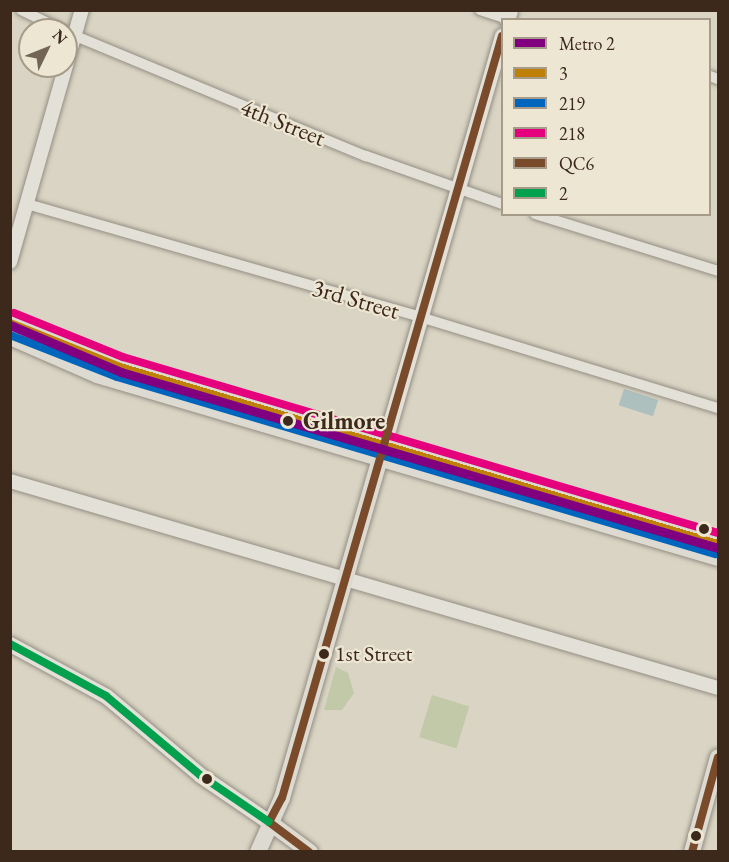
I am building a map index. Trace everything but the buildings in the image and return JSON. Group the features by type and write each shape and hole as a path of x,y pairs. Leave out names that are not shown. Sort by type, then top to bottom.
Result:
{"main road":[{"path":"258,852 269,822 282,798 501,40"},
{"path":"10,323 99,360 718,558"},
{"path":"10,337 82,370 718,544"},
{"path":"10,644 106,696 200,775 310,852"},
{"path":"692,852 718,757"}],"street":[{"name":"4th Street","path":"21,10 37,18"},
{"path":"480,10 509,17"},
{"name":"4th Street","path":"78,37 459,191 501,204"},
{"path":"10,262 27,204 57,78"},
{"name":"3rd Street","path":"27,204 420,316 718,408"},
{"path":"541,216 718,271"},
{"path":"10,481 718,688"}],"green space":[{"path":"336,667 348,673 354,693 342,710 324,710"},
{"path":"432,695 469,706 456,748 419,737"}],"shaded area":[{"path":"624,389 658,400 653,416 619,405"}],"metro line":[{"name":"2","path":"10,325 121,372 718,548"}],"transit line":[{"name":"QC6","path":"309,852 269,822 282,798 501,39"},
{"name":"218","path":"14,313 123,357 718,533"},
{"name":"3","path":"10,323 120,367 718,544"},
{"name":"219","path":"10,335 117,377 715,554"},
{"name":"2","path":"10,644 106,696 200,775 269,822"},
{"name":"QC6","path":"692,852 718,757"}],"place":[{"name":"Gilmore","path":"288,421"},
{"name":"1st Street","path":"324,654"}]}
